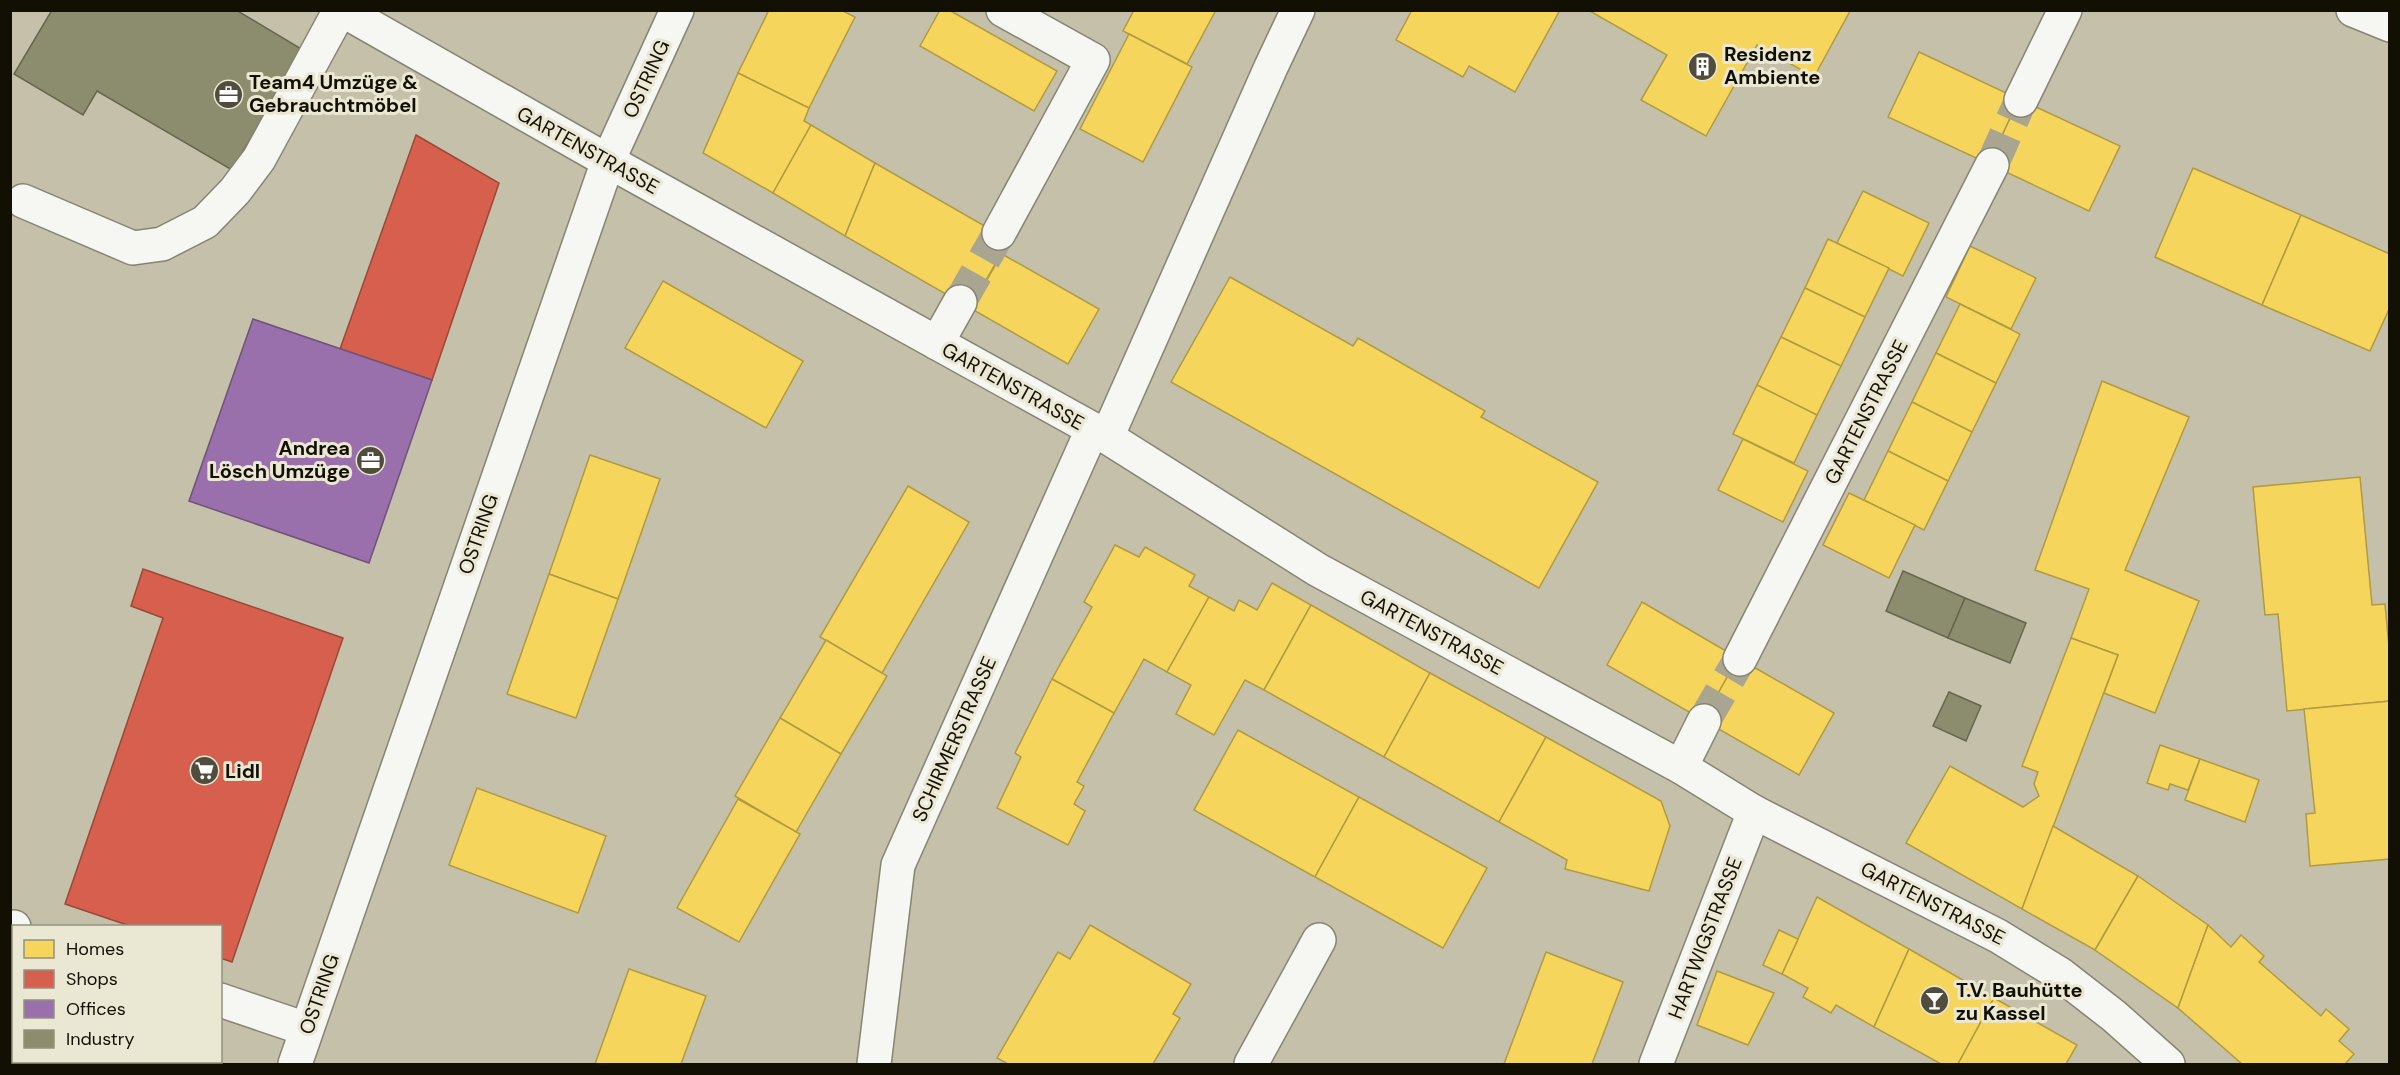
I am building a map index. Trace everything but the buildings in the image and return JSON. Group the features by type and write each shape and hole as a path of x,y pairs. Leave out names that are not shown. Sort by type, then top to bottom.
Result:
{"street":[{"name":"GARTENSTRASSE","path":"341,10 1100,434 1318,570 1681,767 1754,812 1998,936 2060,974 2114,1016 2139,1054 2168,1065"},
{"path":"23,201 133,248 162,244 205,222 235,191 259,159 341,10"},
{"name":"OSTRING","path":"295,1065 608,161 677,10"},
{"path":"999,233 1093,60 1003,10"},
{"name":"SCHIRMERSTRASSE","path":"878,1062 898,865 1298,10"},
{"path":"2021,100 2065,10"},
{"path":"2353,10 2390,25"},
{"name":"GARTENSTRASSE","path":"1740,659 1992,165"},
{"path":"937,343 960,302"},
{"path":"1681,767 1704,721"},
{"name":"HARTWIGSTRASSE","path":"1656,1065 1754,812"},
{"path":"1251,1065 1319,940"},
{"path":"222,1001 306,1029"}],"tunnel":[{"path":"1992,165 2021,100"},
{"path":"960,302 999,233"},
{"path":"1704,721 1740,659"}],"place":[{"name":"Residenz Ambiente","path":"1703,66"},
{"name":"Team4 Umzüge & Gebrauchtmöbel","path":"228,94"},
{"name":"Andrea Lösch Umzüge","path":"371,460"},
{"name":"Lidl","path":"204,771"},
{"name":"T.V. Bauhütte zu Kassel","path":"1935,1001"}]}
